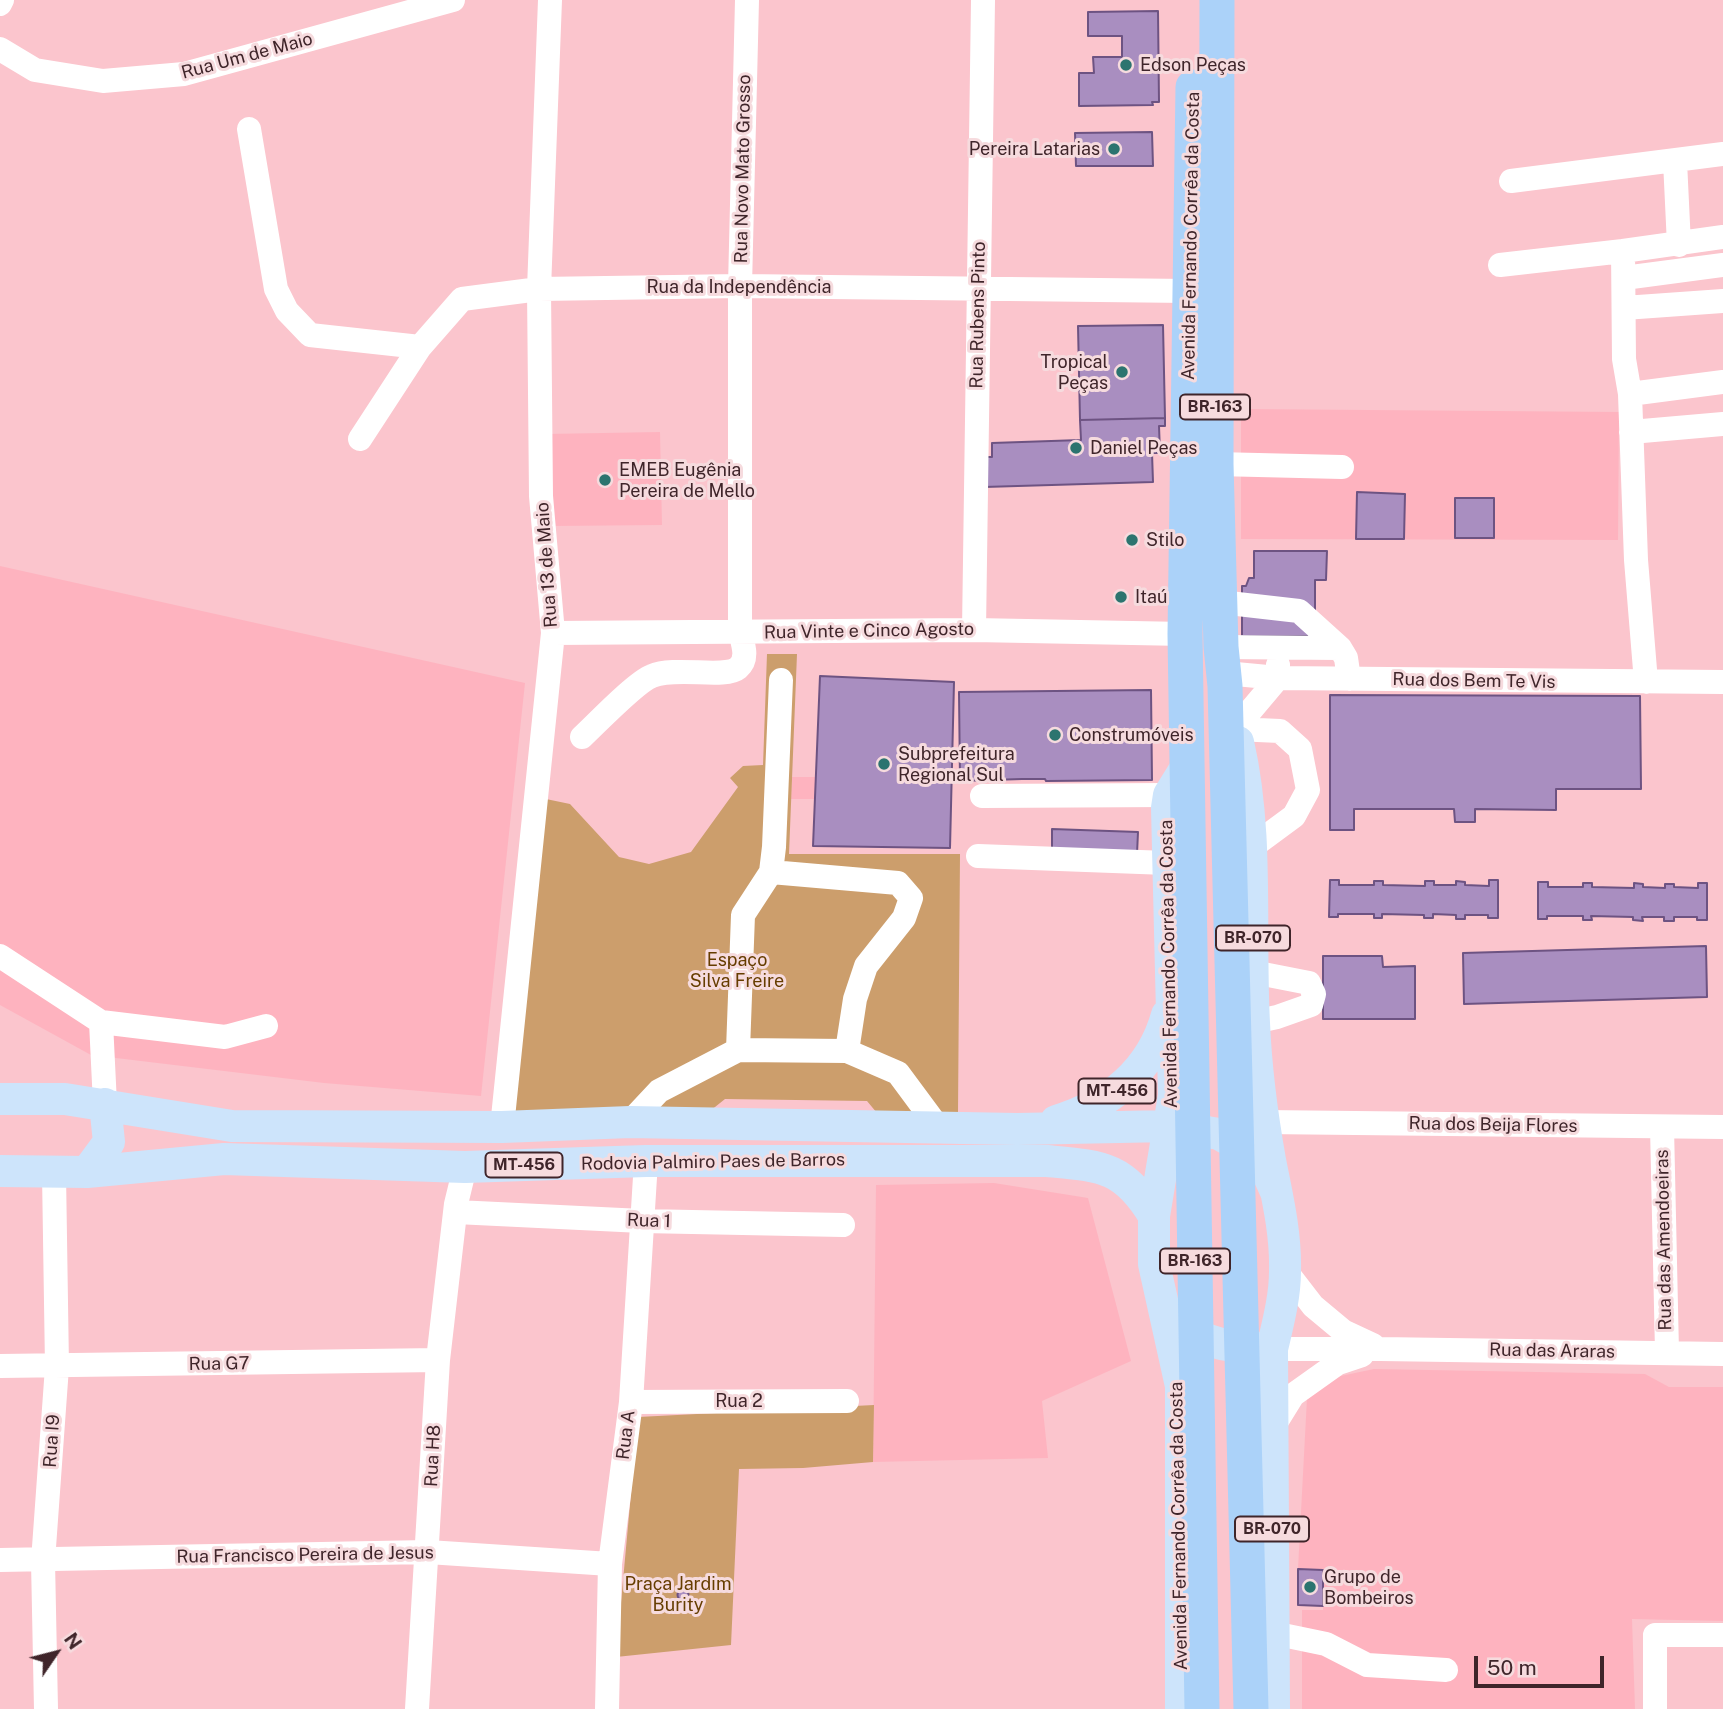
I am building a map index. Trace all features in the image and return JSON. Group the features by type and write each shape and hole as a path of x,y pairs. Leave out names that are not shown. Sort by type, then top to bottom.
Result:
{"highway":[{"name":"Avenida Fernando Corrêa da Costa","path":"1194,0 1185,634 1187,766 1178,804 1202,1709"},
{"name":"Avenida Fernando Corrêa da Costa","path":"1217,0 1216,464 1224,668 1251,1709"}],"main road":[{"name":"Avenida Fernando Corrêa da Costa","path":"1224,668 1247,797 1252,847 1254,1022 1263,1122 1283,1230 1286,1271 1272,1349 1274,1709"},
{"name":"Avenida Fernando Corrêa da Costa","path":"1178,804 1167,808 1174,1095 1154,1216 1154,1264 1181,1386 1181,1709"},
{"name":"MT-456","path":"1017,1129 1077,1115 1119,1090 1133,1077 1158,1041 1171,1000"},
{"name":"Rodovia Palmiro Paes de Barros","path":"0,1099 65,1099 232,1126 502,1127 630,1122 1017,1129 1170,1126"},
{"path":"87,1171 109,1142 105,1104"},
{"name":"BR-070","path":"1170,1126 1219,1134 1242,1147 1264,1165 1276,1192"},
{"name":"Rodovia Palmiro Paes de Barros","path":"0,1171 87,1171 224,1159 465,1167 646,1161 990,1160 1099,1167 1123,1177 1141,1196 1154,1216"},
{"path":"1165,1311 1172,1320 1191,1333 1225,1347 1272,1349"}],"street":[{"name":"Rua Um de Maio","path":"0,49 35,70 103,81 184,74 394,9 453,0"},
{"name":"Rua 13 de Maio","path":"502,1127 553,634 541,496 539,289 551,0"},
{"name":"Rua Novo Mato Grosso","path":"582,737 649,677 669,670 729,672 740,667 745,655 740,632 740,286 747,0"},
{"name":"Rua Rubens Pinto","path":"974,630 982,0"},
{"path":"249,129 276,289 287,311 310,335 420,346"},
{"path":"1511,181 1723,154"},
{"path":"1675,161 1679,244"},
{"path":"1500,265 1723,237"},
{"path":"1623,251 1624,359 1630,394 1636,560 1646,682"},
{"path":"1624,278 1723,265"},
{"name":"Rua da Independência","path":"360,439 420,346 462,299 539,289 740,286 1189,291"},
{"path":"1624,308 1723,301"},
{"path":"1630,394 1723,383"},
{"path":"1631,432 1723,424"},
{"path":"1216,464 1342,467"},
{"path":"1220,602 1299,611 1340,648 1346,659 1349,679"},
{"name":"Rua Vinte e Cinco Agosto","path":"553,634 974,630 1185,634"},
{"path":"1224,668 1276,647 1340,648"},
{"path":"1235,729 1278,678 1276,647"},
{"name":"Rua dos Bem Te Vis","path":"1224,668 1278,678 1723,682"},
{"path":"738,1050 743,915 771,872 774,847 782,680"},
{"path":"1235,729 1280,731 1300,749 1308,790 1294,816 1252,847"},
{"path":"982,796 1178,804"},
{"path":"978,856 1167,863"},
{"path":"771,872 898,883 911,898 904,918 866,966 855,999 847,1051"},
{"path":"0,956 101,1022 225,1037 266,1026"},
{"path":"1253,972 1309,982 1314,994 1311,1005 1254,1022"},
{"path":"101,1022 105,1104"},
{"path":"630,1122 659,1091 738,1050 847,1051 898,1073 938,1127"},
{"name":"Rua dos Beija Flores","path":"1263,1122 1723,1127"},
{"name":"Rua das Amendoeiras","path":"1662,1127 1667,1353"},
{"name":"Rua A","path":"607,1709 610,1564 631,1402 646,1161"},
{"path":"430,1166 456,1208"},
{"name":"Rua H8","path":"417,1709 438,1360 456,1208 465,1167"},
{"name":"Rua I9","path":"46,1709 43,1561 57,1367 54,1172"},
{"name":"Rua 1","path":"456,1208 642,1221 843,1224"},
{"path":"1286,1271 1313,1307 1343,1331 1380,1349"},
{"name":"Rua das Araras","path":"1272,1349 1723,1354"},
{"path":"1271,1430 1293,1395 1312,1379 1338,1363 1380,1349"},
{"name":"Rua G7","path":"0,1366 438,1360"},
{"name":"Rua 2","path":"631,1402 847,1401"},
{"name":"Rua Francisco Pereira de Jesus","path":"0,1560 428,1552 610,1564"},
{"path":"1273,1633 1326,1644 1367,1665 1446,1670"},
{"path":"1655,1709 1655,1635 1723,1635"}],"shaded area":[{"path":"1241,409 1619,412 1618,540 1241,539"},
{"name":"EMEB Eugênia Pereira de Mello","path":"660,432 662,525 551,526 546,434"},
{"path":"0,566 525,683 481,1096 324,1083 91,1055 0,1005"},
{"path":"792,777 817,777 816,799 791,799"},
{"path":"994,1183 1088,1198 1131,1361 1042,1401 1048,1458 873,1462 876,1185"},
{"path":"1374,1369 1645,1374 1669,1387 1723,1387 1723,1621 1632,1619 1635,1709 1302,1709 1302,1610 1323,1610 1323,1570 1298,1569 1307,1398 1336,1377"}],"green space":[{"name":"Espaço Silva Freire","path":"767,654 797,654 789,854 960,854 958,1112 877,1113 867,1101 725,1099 710,1111 513,1112 546,799 570,804 619,857 649,864 691,852 738,787 730,778 743,766 763,765"},
{"name":"Praça Jardim Burity","path":"874,1405 873,1462 803,1468 739,1469 731,1645 616,1657 638,1417"}],"building":[{"name":"Edson Peças","path":"1158,11 1159,102 1152,102 1153,105 1079,106 1079,73 1094,73 1093,57 1122,57 1122,36 1088,36 1088,12"},
{"name":"Pereira Latarias","path":"1152,132 1153,166 1076,166 1075,133"},
{"name":"Tropical Peças","path":"1163,325 1165,418 1080,420 1078,326"},
{"name":"Daniel Peças","path":"1165,418 1165,426 1159,426 1160,453 1152,453 1153,482 984,487 982,457 992,457 992,443 1081,440 1080,420"},
{"path":"1357,492 1405,494 1404,539 1356,539"},
{"path":"1455,498 1494,498 1494,538 1455,538"},
{"path":"1254,551 1327,551 1326,580 1315,580 1315,636 1242,636 1242,586 1246,586 1249,578 1254,578"},
{"name":"Subprefeitura Regional Sul","path":"820,676 954,682 950,848 813,846"},
{"name":"Construmóveis","path":"1151,690 1152,780 960,781 959,692"},
{"path":"1330,695 1640,696 1641,789 1556,789 1556,810 1475,809 1475,822 1455,822 1454,809 1354,809 1354,830 1330,830"},
{"path":"1052,829 1138,832 1137,854 1052,852"},
{"path":"1330,880 1339,880 1339,885 1374,885 1374,881 1383,881 1383,885 1425,886 1425,881 1434,881 1434,885 1456,885 1456,881 1465,882 1465,885 1489,886 1489,880 1498,880 1498,918 1465,915 1465,919 1456,919 1456,915 1433,914 1433,918 1424,918 1424,915 1382,914 1382,918 1374,918 1374,914 1338,914 1338,917 1329,917"},
{"path":"1538,882 1548,882 1548,887 1583,887 1583,883 1592,883 1592,887 1634,888 1634,883 1643,884 1643,887 1665,888 1665,884 1674,884 1674,887 1698,888 1698,883 1707,883 1707,920 1674,917 1674,921 1664,921 1664,917 1642,917 1643,921 1633,920 1633,917 1591,916 1592,920 1583,920 1583,916 1547,916 1547,919 1538,919"},
{"path":"1706,946 1707,997 1464,1004 1463,953"},
{"path":"1323,956 1382,956 1383,967 1415,966 1415,1019 1323,1019"},
{"name":"Grupo de Bombeiros","path":"1298,1569 1323,1570 1323,1606 1298,1605"},
{"path":"683,1590 687,1591 687,1599 683,1600 679,1599 678,1595 679,1591"}],"place":[{"name":"Edson Peças","path":"1126,65"},
{"name":"Pereira Latarias","path":"1114,149"},
{"name":"Tropical Peças","path":"1122,372"},
{"name":"Daniel Peças","path":"1076,448"},
{"name":"EMEB Eugênia Pereira de Mello","path":"605,480"},
{"name":"Stilo","path":"1132,540"},
{"name":"Itaú","path":"1121,597"},
{"name":"Construmóveis","path":"1055,735"},
{"name":"Subprefeitura Regional Sul","path":"884,764"},
{"name":"Grupo de Bombeiros","path":"1310,1587"}]}
